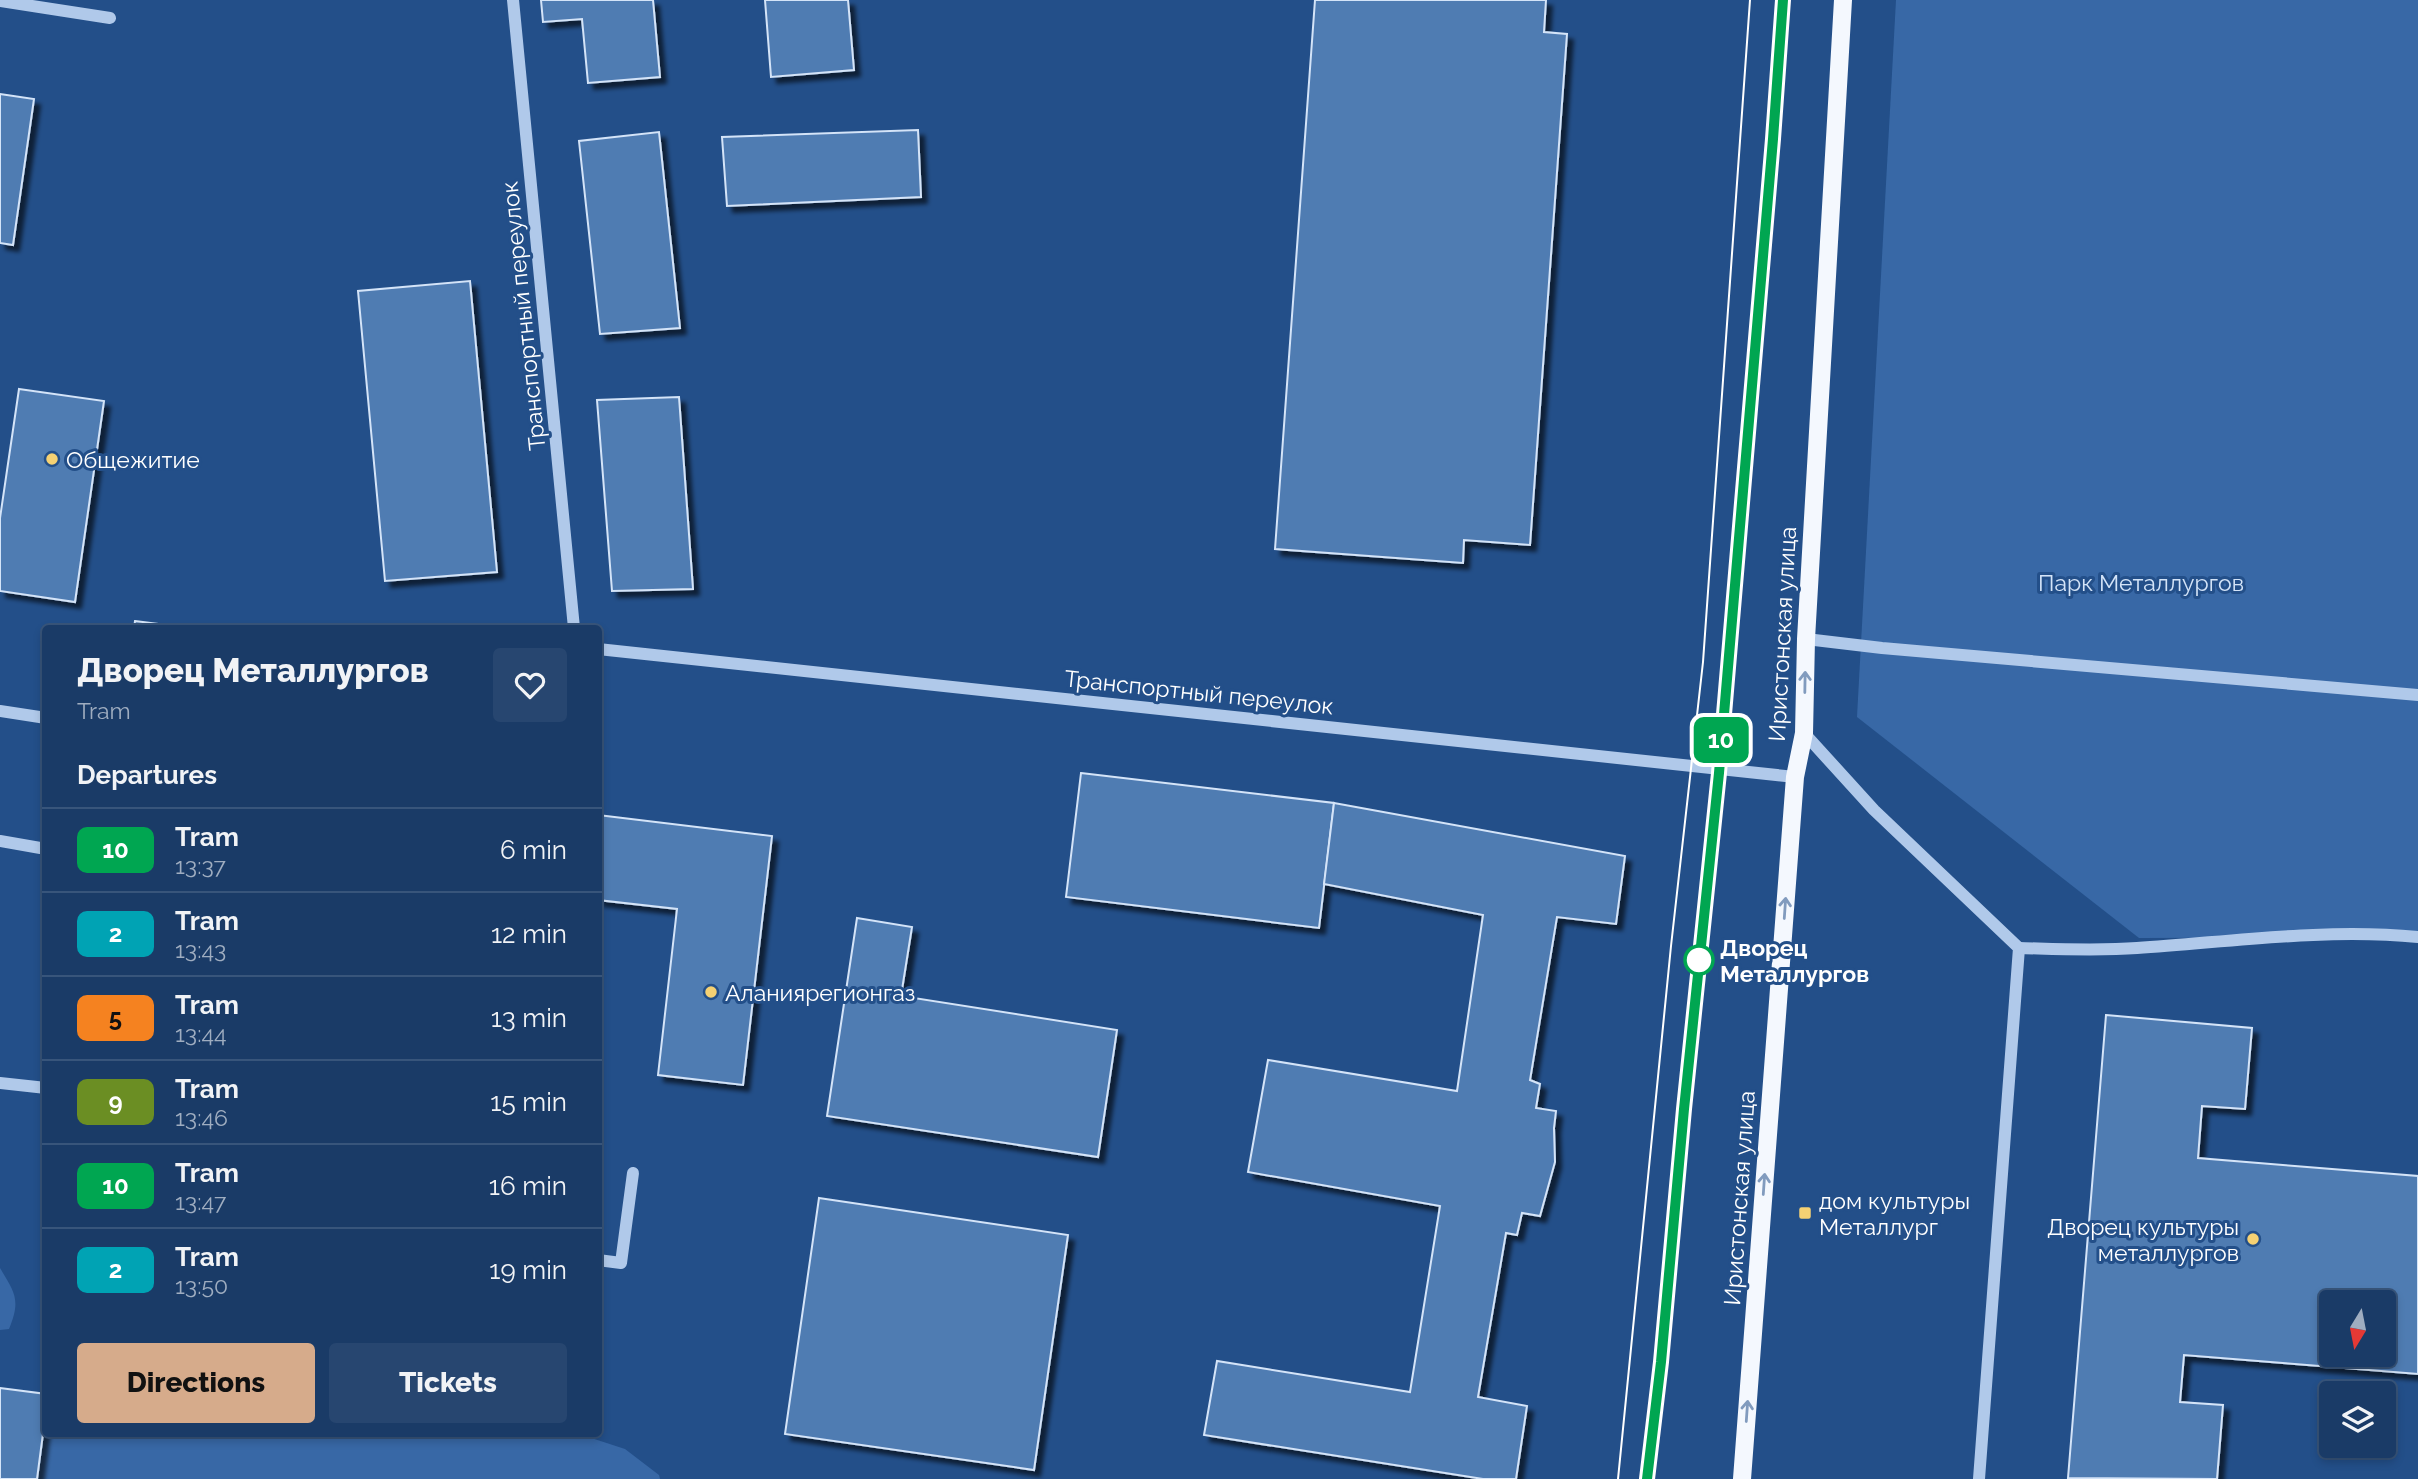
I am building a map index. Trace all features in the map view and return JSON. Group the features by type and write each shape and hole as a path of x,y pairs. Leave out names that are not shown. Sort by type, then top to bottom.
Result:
{"main road":[{"name":"Иристонская улица","path":"1742,1479 1795,777 1804,733 1806,639 1843,0"}],"street":[{"name":"Транспортный переулок","path":"513,0 575,625"},
{"path":"0,1 110,18"},
{"path":"1806,639 2418,695"},
{"name":"Транспортный переулок","path":"602,649 1795,777"},
{"path":"0,711 42,717"},
{"path":"1804,733 1874,810 2020,948 2134,948 2270,936 2380,933 2418,937"},
{"path":"0,841 42,848"},
{"path":"1979,1479 2020,948"},
{"path":"0,1083 42,1088"},
{"path":"602,1261 621,1263 633,1173"}],"green space":[{"name":"Парк Металлургов","path":"1896,0 2418,0 2418,937 2139,938 1857,717"},
{"path":"0,1268 13,1291 15,1311 9,1329 0,1330"},
{"path":"42,1431 42,1437 588,1437 625,1449 659,1475 660,1479 36,1479"}],"building":[{"path":"541,0 653,0 660,77 588,83 582,19 543,22"},
{"path":"765,0 848,0 854,70 771,77"},
{"path":"1315,0 1546,0 1544,32 1567,34 1530,545 1464,540 1463,563 1275,549"},
{"path":"0,94 34,99 13,245 0,243"},
{"path":"918,130 921,197 727,206 722,137"},
{"path":"659,132 680,328 600,334 579,141"},
{"path":"470,281 497,572 385,581 358,291"},
{"name":"Общежитие","path":"19,389 104,401 75,602 0,591 0,518"},
{"path":"679,397 693,589 612,591 597,400"},
{"path":"135,621 166,625 134,625"},
{"path":"1081,773 1334,803 1319,928 1066,897"},
{"path":"1334,803 1625,856 1616,924 1557,917 1530,1080 1540,1084 1536,1108 1556,1111 1555,1162 1540,1216 1522,1213 1517,1235 1506,1233 1478,1397 1527,1406 1516,1479 1483,1479 1204,1435 1217,1361 1410,1392 1440,1206 1248,1172 1268,1060 1457,1091 1483,915 1324,884"},
{"name":"Аланиярегионгаз","path":"602,815 772,836 743,1085 658,1075 677,909 602,900"},
{"path":"857,918 912,927 901,996 1117,1030 1098,1157 827,1116"},
{"name":"Дворец культуры металлургов","path":"2106,1015 2252,1028 2245,1109 2202,1106 2198,1158 2418,1176 2418,1374 2332,1367 2396,1367 2396,1290 2319,1290 2319,1366 2184,1355 2180,1402 2223,1405 2217,1479 2068,1478"},
{"path":"819,1198 1068,1235 1034,1470 785,1434"},
{"path":"0,1388 42,1393 43,1437 37,1479 0,1479"}],"tram line":[{"path":"1618,1479 1671,946 1703,662 1750,0"},
{"path":"1647,1479 1719,773 1783,0"},
{"name":"10","path":"1647,1479 1719,773 1783,0"}],"place":[{"name":"Общежитие","path":"52,459"},
{"name":"Дворец Металлургов","path":"1699,960"},
{"name":"Аланиярегионгаз","path":"711,992"},
{"name":"дом культуры Металлург","path":"1805,1213"},
{"name":"Дворец культуры металлургов","path":"2253,1239"}]}
